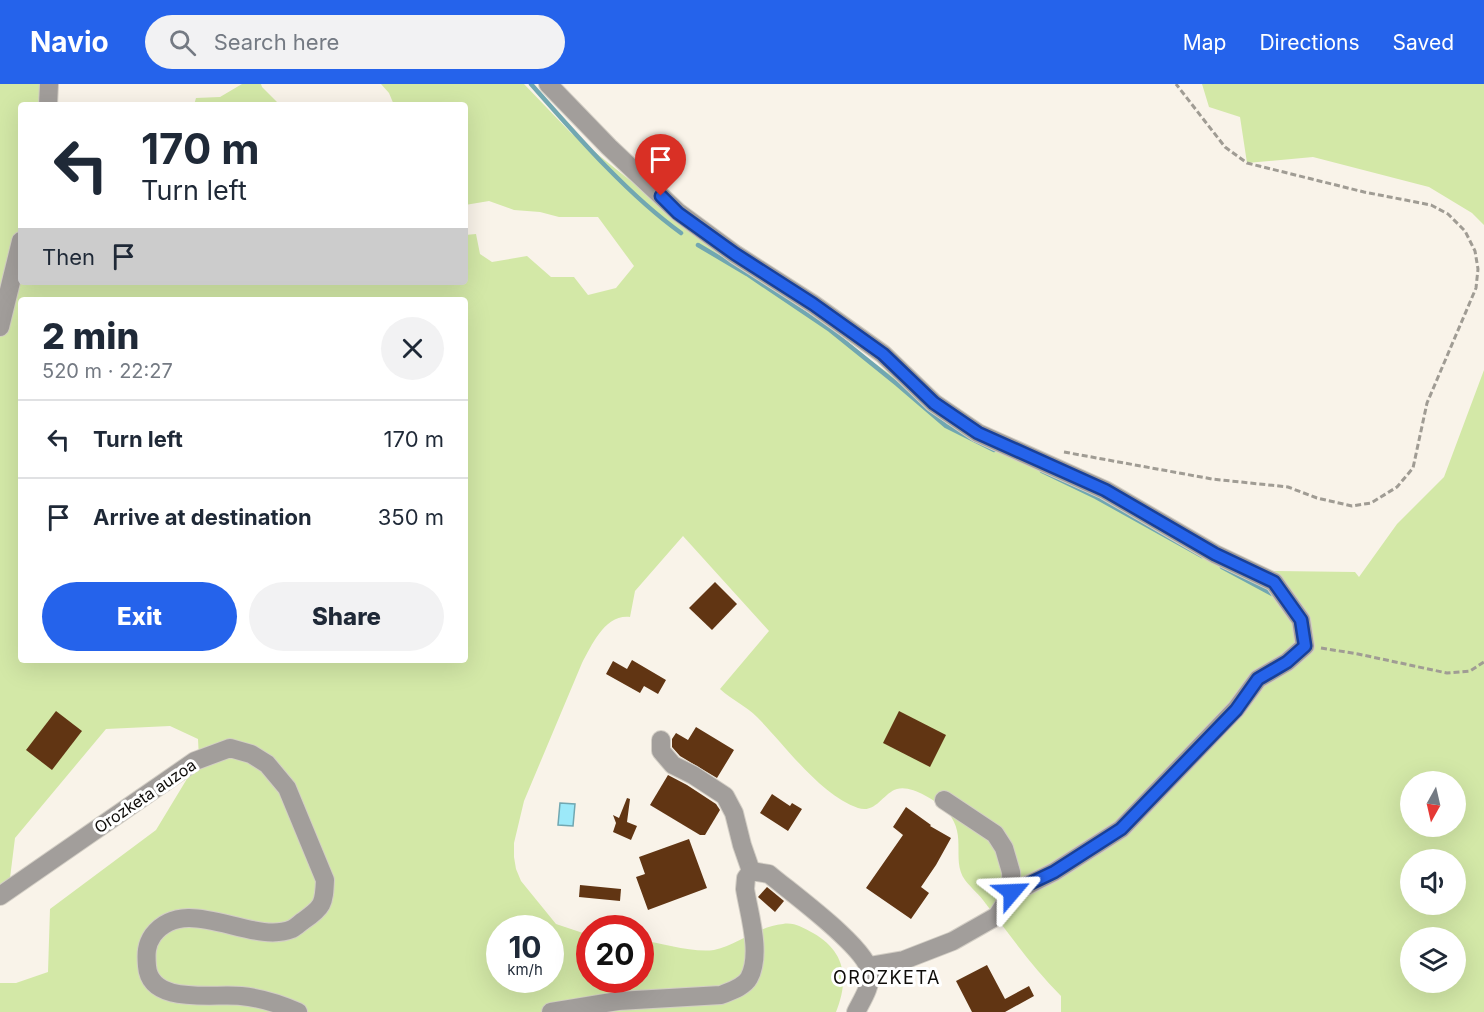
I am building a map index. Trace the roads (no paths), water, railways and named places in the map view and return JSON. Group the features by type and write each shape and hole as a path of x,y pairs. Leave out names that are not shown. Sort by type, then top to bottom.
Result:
{"street":[{"path":"48,102 49,84"},
{"path":"548,84 678,213 883,354 934,403 978,433 1105,490 1215,554 1274,582 1301,620 1305,646 1287,662 1258,679 1228,718 1121,829 1054,872 1012,892 997,916 953,941 904,960 869,966"},
{"path":"0,327 18,253"},
{"path":"661,740 662,751 673,765 725,796 734,813 751,872"},
{"name":"Orozketa auzoa","path":"0,896 195,761 230,748 251,754 267,764 286,788 325,880 320,910 292,929 276,932 193,918 167,922 153,935 146,948 148,974 156,985 172,993 265,999 298,1012"},
{"path":"944,800 995,834 1004,848 1011,872 1012,892"},
{"path":"551,1012 618,1001 721,995 736,989 748,979 755,953 745,889 746,878 751,872"},
{"path":"751,872 768,874 851,942 869,966 870,975 868,986 856,1012"}],"water":[{"path":"560,803 575,804 573,826 558,825"}],"waterway":[{"path":"531,84 622,182 681,233"},
{"path":"698,245 747,274 830,330 946,426 994,450"},
{"path":"1042,471 1096,497 1202,556"},
{"path":"1222,567 1276,596"}],"district":[{"name":"OROZKETA","path":"887,977"}]}
